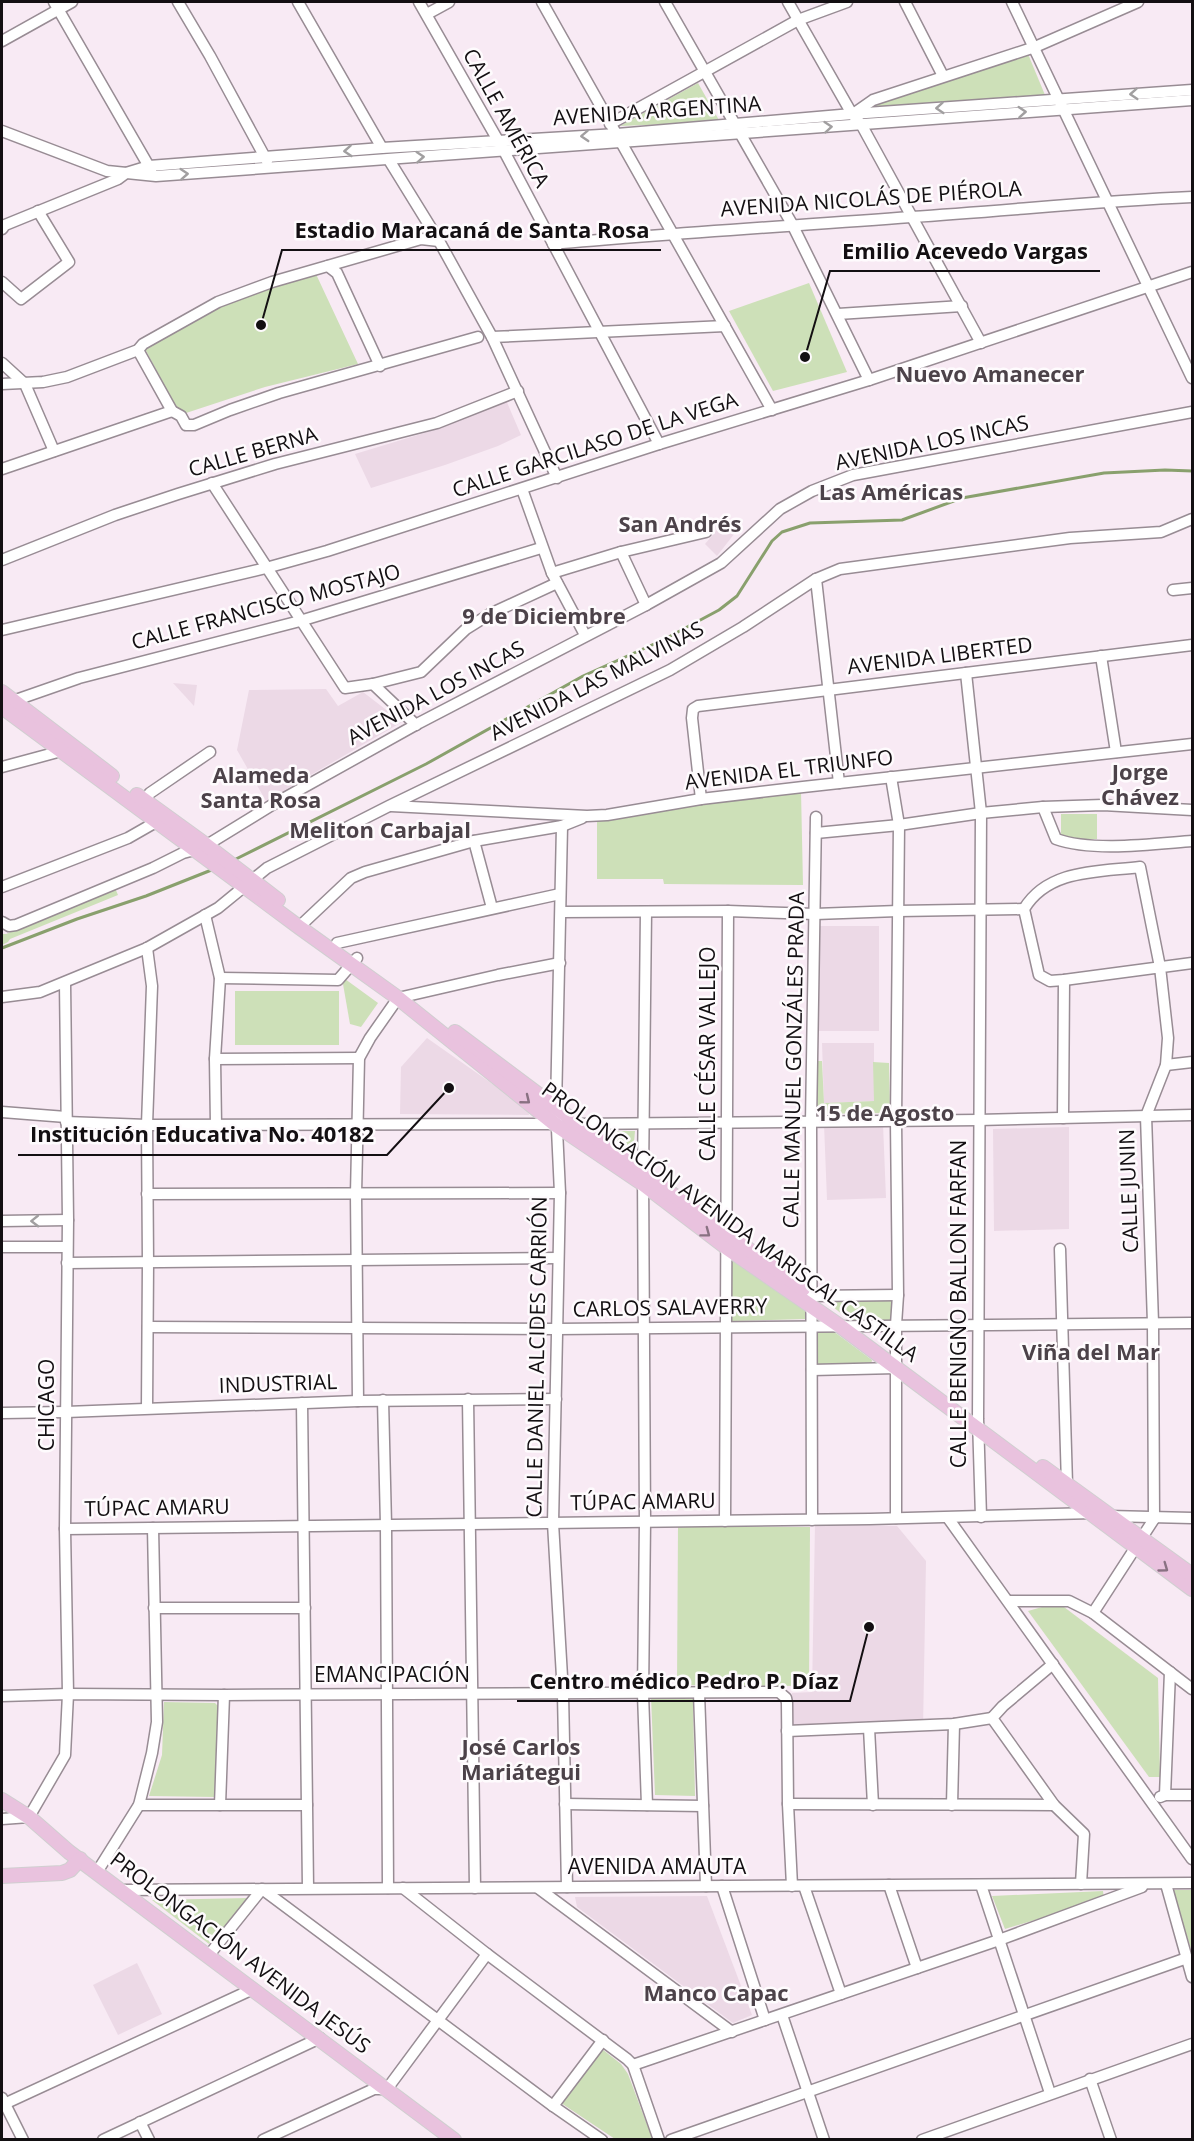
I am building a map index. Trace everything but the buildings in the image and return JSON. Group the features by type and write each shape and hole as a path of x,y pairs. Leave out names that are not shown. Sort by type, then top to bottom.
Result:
{"main road":[{"path":"6,703 201,847"},
{"path":"141,804 156,822 201,847"},
{"name":"PROLONGACIÓN AVENIDA MARISCAL CASTILLA","path":"201,847 301,924 577,1124 727,1248 854,1326 896,1363"},
{"name":"PROLONGACIÓN AVENIDA MARISCAL CASTILLA","path":"301,924 337,943 354,961"},
{"name":"PROLONGACIÓN AVENIDA MARISCAL CASTILLA","path":"403,997 556,1125 727,1233 840,1326 896,1363 1064,1488 1112,1516 1192,1589"},
{"name":"PROLONGACIÓN AVENIDA MARISCAL CASTILLA","path":"1064,1488 1090,1513 1192,1575"},
{"name":"PROLONGACIÓN AVENIDA JESÚS","path":"2,1800 29,1817 80,1859 454,2139"},
{"path":"2,1876 62,1873 69,1870 80,1859"}],"street":[{"path":"2,41 56,5 72,2"},
{"path":"178,2 270,167"},
{"path":"298,2 382,148"},
{"name":"CALLE AMÉRICA","path":"419,2 504,151 658,444"},
{"path":"427,14 449,2"},
{"path":"542,2 772,410"},
{"path":"665,2 792,224 869,380"},
{"path":"788,2 852,114 861,124 981,343"},
{"path":"610,124 798,20 848,2"},
{"path":"905,2 943,76"},
{"path":"1012,2 1149,286 1187,353 1192,378"},
{"path":"852,114 873,100 1035,46 1138,2"},
{"path":"56,5 156,176"},
{"name":"AVENIDA ARGENTINA","path":"2,131 107,171 156,176 504,151 803,124 861,124 1192,90"},
{"name":"AVENIDA ARGENTINA","path":"803,124 852,114 1192,100"},
{"name":"AVENIDA ARGENTINA","path":"126,173 149,166 382,148 498,141 620,139"},
{"path":"389,160 439,241 492,337 557,478"},
{"path":"2,229 5,225 118,179 126,173"},
{"name":"AVENIDA NICOLÁS DE PIÉROLA","path":"553,244 792,224 1192,197"},
{"path":"2,282 21,299 69,262 38,211"},
{"path":"2,384 25,384 67,377 138,350 143,344 218,302 272,282 421,239 439,241"},
{"path":"328,266 337,273 380,366"},
{"name":"CALLE GARCILASO DE LA VEGA","path":"2,630 266,568 869,380 1192,272"},
{"path":"838,314 962,306"},
{"path":"492,337 725,326"},
{"path":"138,350 172,411 181,416 186,425 194,425 279,393 478,337"},
{"path":"2,363 25,384 54,451"},
{"name":"CALLE BERNA","path":"2,560 116,515 212,483 274,464 437,423 518,391"},
{"path":"2,469 172,411"},
{"name":"AVENIDA LOS INCAS","path":"2,922 9,926 16,925 201,847 416,725 646,605 721,563 780,509 812,491 853,475 1192,412"},
{"path":"212,483 345,688 373,684 421,672 466,629 490,614 557,583"},
{"path":"522,489 552,573 585,635"},
{"name":"AVENIDA LAS MALVINAS","path":"2,997 40,992 147,948 230,900 242,879 670,670 743,627 816,579 840,569 1070,538 1161,532 1192,519"},
{"path":"552,573 621,552 706,532"},
{"name":"CALLE FRANCISCO MOSTAJO","path":"6,703 80,678 300,621 542,548"},
{"path":"621,552 646,605"},
{"path":"816,579 839,783"},
{"path":"1173,590 1192,588"},
{"name":"AVENIDA LIBERTED","path":"701,799 692,718 693,709 698,706 1192,645"},
{"path":"1101,656 1116,752"},
{"name":"CALLE BENIGNO BALLON FARFAN","path":"966,673 981,813 978,1120 978,1424 981,1517"},
{"path":"373,684 416,725"},
{"name":"AVENIDA EL TRIUNFO","path":"389,806 587,816 607,815 701,799 1192,744"},
{"path":"2,767 54,753 63,745"},
{"path":"141,804 150,793 210,752"},
{"path":"891,777 899,825 896,1518"},
{"path":"816,833 1043,807 1103,805 1192,810"},
{"path":"1043,807 1056,839 1069,843 1118,845 1192,841"},
{"path":"301,924 351,879 365,872 474,841 562,826 587,816"},
{"name":"CALLE MANUEL GONZÁLES PRADA","path":"812,1520 811,1122 816,817"},
{"path":"2,887 128,838 156,822"},
{"name":"CALLE DANIEL ALCIDES CARRIÓN","path":"562,826 556,1108 560,1193 553,1523 563,1694 567,1887"},
{"path":"474,841 492,908"},
{"name":"CALLE JUNIN","path":"1024,909 1030,899 1053,882 1074,874 1140,867 1160,967 1168,1038 1166,1065 1146,1116 1153,1323 1154,1519"},
{"path":"337,943 560,894"},
{"path":"561,912 728,911 815,914 1024,909 1039,975 1050,981 1192,963"},
{"name":"CALLE CÉSAR VALLEJO","path":"725,1521 728,1328 728,911"},
{"path":"646,912 643,1179 645,1522 643,1694 647,1805"},
{"path":"205,915 220,978 215,1059 216,1125"},
{"path":"147,948 152,986 147,1125 147,1408"},
{"path":"220,978 338,980 354,961"},
{"path":"358,1401 356,1194 359,1058 370,1038 403,997 560,963"},
{"path":"1063,1118 1064,980"},
{"name":"CHICAGO","path":"29,1817 65,1755 69,1694 65,1529 68,1220 64,983"},
{"path":"215,1059 359,1058"},
{"path":"1166,1065 1192,1062"},
{"path":"2,1112 147,1125 556,1125 1192,1115"},
{"path":"147,1194 560,1193"},
{"path":"2,1221 68,1220"},
{"path":"2,1247 67,1247"},
{"path":"1060,1249 1064,1488"},
{"path":"68,1263 558,1258"},
{"path":"812,1301 898,1295"},
{"name":"CARLOS SALAVERRY","path":"148,1328 557,1329 1192,1323"},
{"path":"812,1370 896,1363"},
{"path":"468,1399 475,1888"},
{"name":"INDUSTRIAL","path":"2,1413 383,1400 556,1399"},
{"path":"383,1400 388,1694 388,1888"},
{"path":"302,1403 308,1888"},
{"name":"TÚPAC AMARU","path":"65,1529 948,1518 1090,1513 1154,1519 1192,1518"},
{"path":"948,1518 1192,1858"},
{"path":"1093,1613 1154,1519"},
{"path":"98,1872 139,1805 157,1722 153,1528"},
{"path":"1008,1601 1070,1601 1093,1613 1192,1689"},
{"path":"154,1608 305,1608"},
{"path":"841,1994 798,1886 788,1804 787,1731 954,1724 992,1718 1053,1664"},
{"path":"1165,1795 1170,1672"},
{"name":"EMANCIPACIÓN","path":"2,1696 643,1694 775,1691 783,1693 787,1703 787,1731"},
{"path":"699,1693 706,1886"},
{"path":"220,1805 224,1695"},
{"path":"992,1718 1054,1805 1084,1834 1081,1884"},
{"path":"952,1805 954,1724"},
{"path":"869,1728 873,1805"},
{"path":"1152,1801 1165,1795 1192,1795"},
{"path":"565,1804 703,1806"},
{"path":"788,1804 1054,1805"},
{"path":"139,1805 307,1805"},
{"path":"2,1818 29,1817"},
{"name":"AVENIDA AMAUTA","path":"122,1890 1192,1883"},
{"path":"633,2065 999,1940 1151,1884"},
{"path":"1166,1884 1192,1977"},
{"path":"889,1885 917,1968"},
{"path":"981,1885 1050,2093"},
{"path":"722,1886 765,2020"},
{"path":"403,1888 633,2065 659,2139"},
{"path":"538,1888 732,2032"},
{"path":"209,1955 262,1889 599,2139"},
{"path":"263,2139 375,2089 387,2089 486,1954"},
{"path":"671,2139 1187,1958"},
{"path":"22,2139 2,2102 253,1989"},
{"path":"782,2015 824,2139"},
{"path":"103,2139 320,2038"},
{"path":"553,2106 603,2040"},
{"path":"922,2139 952,2135 1050,2093 1192,2044"},
{"path":"1090,2079 1111,2139"},
{"path":"140,2122 149,2139"}],"shaded area":[{"path":"506,400 521,435 445,465 371,488 355,454 431,431"},
{"path":"727,518 738,529 717,556 705,544"},
{"path":"173,683 197,685 194,706"},
{"path":"326,689 338,706 363,692 402,722 266,801 237,750 249,690"},
{"path":"819,926 879,926 879,1031 819,1031"},
{"path":"427,1038 528,1109 529,1115 400,1114 401,1067"},
{"path":"822,1043 874,1043 874,1101 824,1103"},
{"path":"824,1124 883,1124 886,1198 827,1200"},
{"path":"1069,1127 1069,1229 994,1231 993,1129"},
{"path":"815,1524 897,1526 926,1561 923,1729 791,1726 792,1693 812,1692"},
{"path":"707,1896 752,2015 733,2023 577,1907 575,1897"},
{"path":"137,1963 162,2014 118,2035 93,1985"}],"green space":[{"path":"1028,54 1045,95 874,109 874,104"},
{"path":"698,83 720,122 620,126"},
{"path":"315,272 358,364 265,387 180,415 143,345 220,305"},
{"path":"809,283 847,372 773,391 729,311"},
{"path":"801,791 803,885 664,884 663,879 597,879 597,819"},
{"path":"1061,814 1097,814 1097,839 1061,840"},
{"path":"115,888 118,895 10,939 2,945 2,934"},
{"path":"345,979 378,1003 361,1027 350,1024 343,984"},
{"path":"235,991 339,991 339,1045 235,1045"},
{"path":"812,1061 822,1061 824,1103 874,1101 873,1062 889,1063 890,1110 887,1113 813,1114"},
{"path":"603,1131 635,1131 633,1154"},
{"path":"732,1257 808,1309 806,1319 732,1321"},
{"path":"891,1299 892,1324 854,1324 832,1306 833,1301"},
{"path":"833,1331 872,1360 871,1366 815,1366 815,1332"},
{"path":"678,1526 810,1527 809,1686 677,1685"},
{"path":"1042,1607 1064,1607 1158,1678 1160,1777 1149,1777 1028,1611"},
{"path":"651,1697 693,1699 695,1796 655,1795"},
{"path":"164,1702 215,1703 220,1708 218,1790 215,1797 149,1796 162,1755"},
{"path":"1172,1890 1192,1890 1192,1952"},
{"path":"1103,1891 1104,1899 1005,1929 992,1896"},
{"path":"249,1898 209,1944 152,1900"},
{"path":"602,2049 621,2064 628,2074 652,2138 615,2139 561,2103"}],"waterway":[{"path":"234,860 426,764 583,676 663,640 719,610 737,596 772,541 782,532 810,523 902,520 962,498 1104,473 1192,471"},
{"path":"2,948 214,869"}],"place":[{"name":"Estadio Maracaná de Santa Rosa","path":"261,325"},
{"name":"Emilio Acevedo Vargas","path":"805,357"},
{"name":"Institución Educativa No. 40182","path":"449,1088"},
{"name":"Centro médico Pedro P. Díaz","path":"869,1627"}],"district":[{"name":"Nuevo Amanecer","path":"990,374"},
{"name":"Las Américas","path":"891,492"},
{"name":"San Andrés","path":"680,524"},
{"name":"9 de Diciembre","path":"544,616"},
{"name":"Jorge Chávez","path":"1140,784"},
{"name":"Alameda Santa Rosa","path":"261,788"},
{"name":"Meliton Carbajal","path":"380,830"},
{"name":"15 de Agosto","path":"885,1113"},
{"name":"Viña del Mar","path":"1091,1352"},
{"name":"José Carlos Mariátegui","path":"521,1760"},
{"name":"Manco Capac","path":"716,1993"}]}
